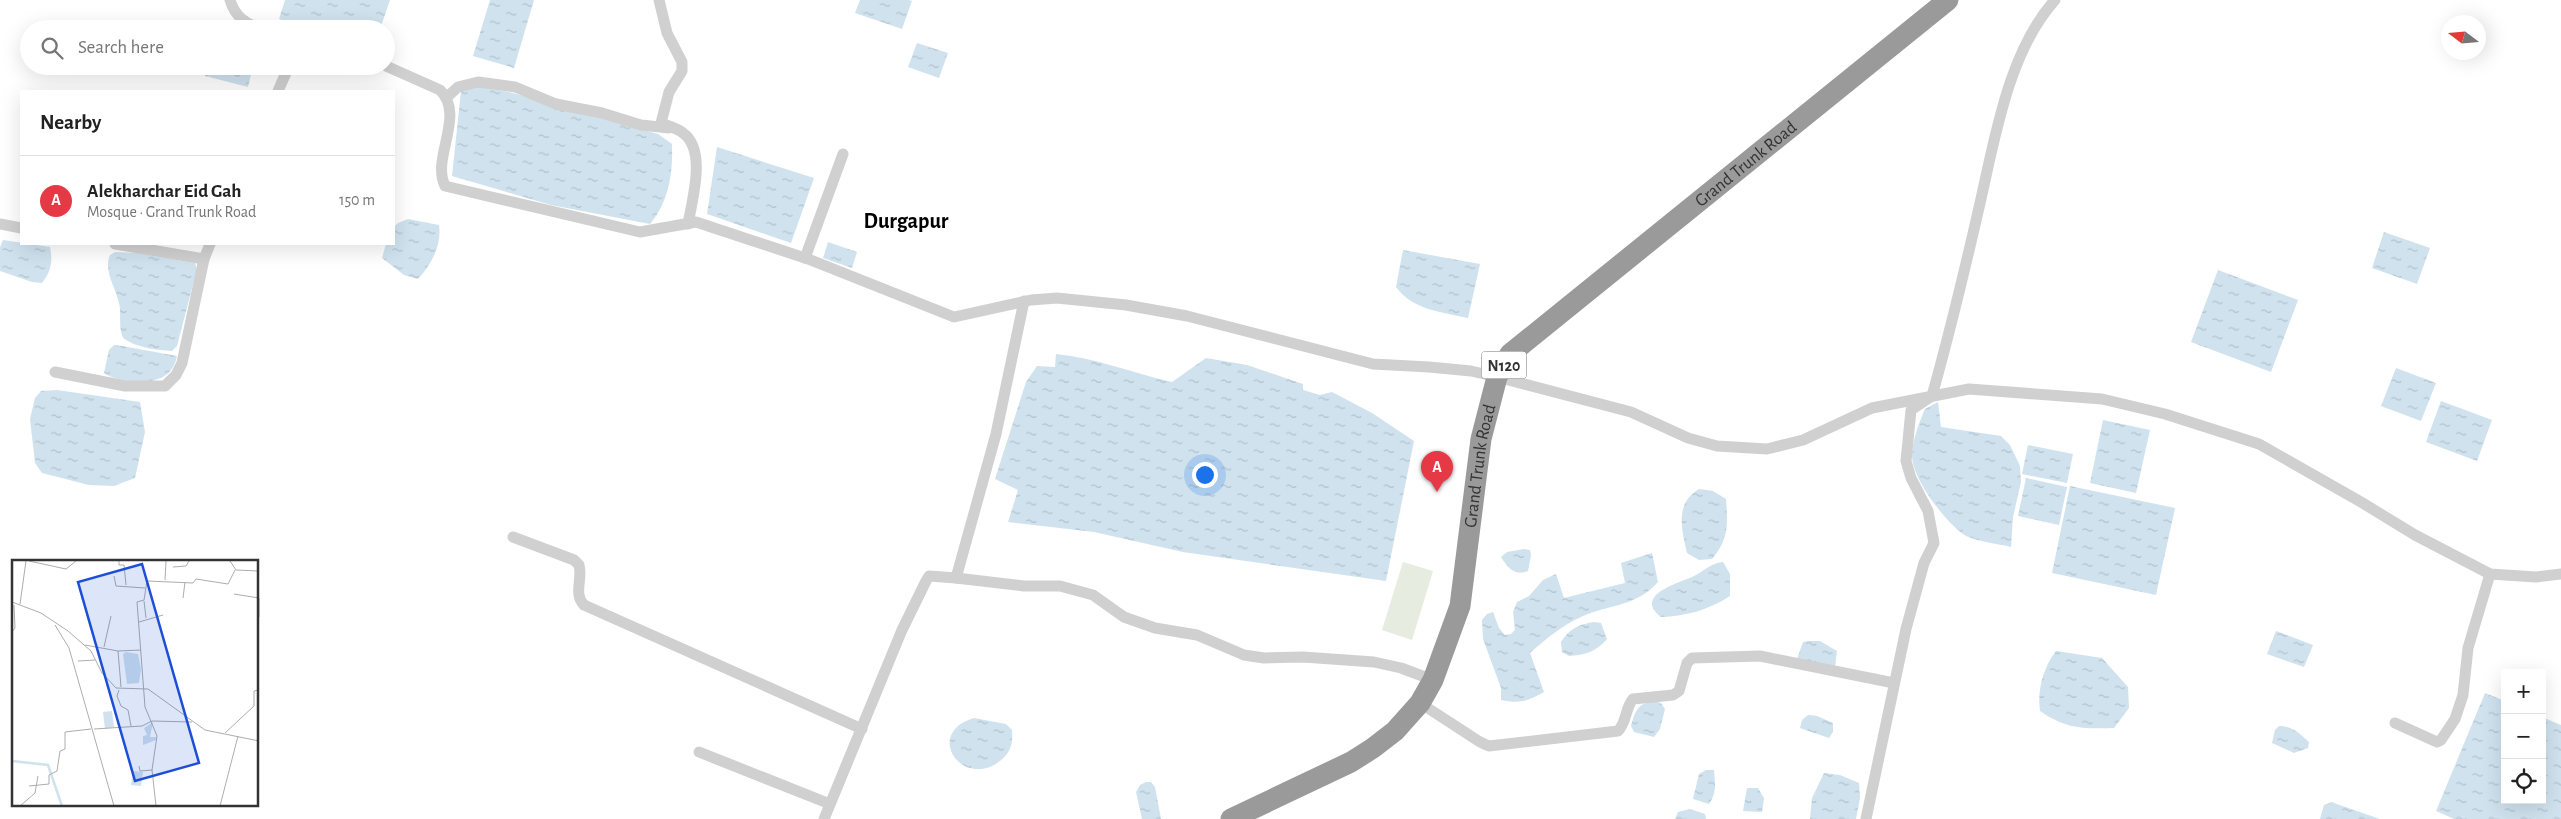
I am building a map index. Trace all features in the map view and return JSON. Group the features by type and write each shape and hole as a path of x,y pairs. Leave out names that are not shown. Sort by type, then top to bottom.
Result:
{"highway":[{"name":"Grand Trunk Road","path":"1231,819 1365,753 1395,731 1420,703 1433,680 1460,606 1481,440 1497,377 1510,354 1531,335 1948,0"}],"street":[{"path":"230,0 232,8 242,20"},
{"path":"658,0 667,33 682,62 682,71 669,92 661,123 684,133 694,151 696,159 697,168 688,224"},
{"path":"1866,819 1894,683 1924,563 1934,543 1928,511 1911,478 1906,461 1911,410 1932,396 1968,258 2002,102 2028,42 2045,11 2055,0"},
{"path":"395,70 440,90 447,97 450,109 442,168 442,180 445,186 640,232 696,222 805,258 954,316 1024,301 1056,298 1126,305 1187,316 1373,364 1471,371 1497,377 1631,412 1688,438 1718,446 1767,449 1803,440 1872,408 1969,389 2102,399 2214,428 2259,444 2415,536 2490,574 2536,577 2561,574"},
{"path":"278,90 285,75"},
{"path":"447,97 458,87 478,82 515,87 556,104 602,113 641,125 671,128"},
{"path":"805,258 843,154"},
{"path":"0,224 20,228"},
{"path":"121,245 204,260"},
{"path":"55,372 125,386 165,386 176,375 182,363 204,260 210,245"},
{"path":"956,578 996,434 1024,301"},
{"path":"513,538 574,560 579,565 579,600 584,605 862,729"},
{"path":"2395,723 2437,742 2441,740 2455,719 2463,695 2472,630 2490,574"},
{"path":"824,819 902,630 929,576 934,575 1024,586 1060,586 1093,595 1124,617 1155,628 1197,636 1244,655 1264,658 1303,657 1374,662 1401,668 1433,680"},
{"path":"1420,703 1489,746 1618,731 1622,727 1629,704 1633,699 1673,695 1679,690 1687,663 1692,658 1760,656 1894,683"},
{"path":"699,752 830,804"}],"shaded area":[{"path":"1403,562 1433,571 1412,640 1382,630"}],"water":[{"path":"285,0 390,0 383,20 279,19"},
{"path":"490,0 534,0 514,68 473,56"},
{"path":"860,0 912,1 902,29 855,13"},
{"path":"917,43 948,53 939,78 908,67"},
{"path":"205,75 251,75 248,87"},
{"path":"475,86 509,92 658,134 672,144 672,166 666,196 650,224 551,205 452,176 461,91"},
{"path":"717,147 814,178 791,243 707,214"},
{"path":"408,219 439,225 439,240 435,255 418,279 404,275 382,258 386,245 395,245 395,226"},
{"path":"2384,232 2430,248 2417,284 2372,268"},
{"path":"3,240 20,243 20,245 50,247 50,266 42,283 32,282 0,271 0,247"},
{"path":"828,242 857,252 852,268 823,258"},
{"path":"1403,250 1480,264 1468,318 1428,309 1403,295 1396,287"},
{"path":"115,252 137,253 195,263 197,269 177,346 172,351 142,347 131,343 123,337 120,307 108,267 110,255"},
{"path":"2218,270 2298,300 2271,372 2191,342"},
{"path":"114,345 177,356 168,374 160,378 141,382 120,380 104,373 109,350"},
{"path":"1056,354 1100,362 1172,382 1206,358 1247,365 1303,384 1303,390 1320,395 1332,392 1372,413 1414,441 1386,581 1183,552 1094,532 1008,522 1018,490 995,479 1026,382 1037,366 1055,367"},
{"path":"2396,368 2436,383 2421,421 2381,406"},
{"path":"57,390 140,402 145,432 135,478 114,486 89,485 42,473 35,463 30,419 35,398 41,391"},
{"path":"2441,401 2492,420 2477,461 2426,442"},
{"path":"1938,402 1941,427 2001,436 2010,445 2020,466 2021,482 2013,517 2011,547 1967,536 1955,528 1930,498 1917,475 1912,454 1917,431 1925,409"},
{"path":"2103,420 2150,430 2136,493 2090,483"},
{"path":"2028,445 2073,454 2067,483 2022,474"},
{"path":"2026,478 2067,487 2059,525 2018,516"},
{"path":"2070,486 2175,508 2156,595 2052,573"},
{"path":"1699,489 1713,491 1726,499 1726,531 1722,545 1712,559 1699,560 1687,553 1683,535 1683,510 1691,495"},
{"path":"1524,549 1530,550 1531,555 1528,571 1515,572 1506,565 1501,557 1507,552"},
{"path":"1652,553 1658,582 1650,590 1631,601 1581,617 1554,633 1530,653 1544,692 1524,701 1501,700 1501,688 1483,639 1482,620 1487,614 1493,612 1499,628 1505,635 1511,634 1515,630 1513,612 1517,602 1529,596 1543,580 1556,574 1564,598 1625,583 1621,563"},
{"path":"1723,562 1730,574 1730,596 1705,609 1680,615 1661,617 1654,609 1652,602 1661,591 1715,564"},
{"path":"1594,622 1601,623 1607,639 1603,643 1594,650 1580,655 1569,656 1562,652 1561,642 1571,630"},
{"path":"2276,631 2313,645 2304,667 2267,654"},
{"path":"1820,641 1837,651 1835,667 1797,659 1803,642"},
{"path":"2056,651 2102,658 2128,687 2129,708 2114,728 2067,725 2040,711 2039,695 2044,672"},
{"path":"2485,693 2501,699 2501,804 2546,804 2546,719 2561,725 2561,819 2454,819 2436,811"},
{"path":"1654,701 1661,703 1665,709 1660,729 1654,737 1634,732 1631,726 1638,709 1644,704"},
{"path":"1808,715 1817,716 1833,723 1833,732 1829,738 1800,728 1802,720"},
{"path":"974,718 1006,724 1012,730 1012,743 1007,754 1000,761 986,768 973,769 962,764 954,756 950,746 951,735 959,725"},
{"path":"2279,726 2288,727 2299,733 2309,742 2308,748 2294,753 2272,743 2275,730"},
{"path":"1706,770 1714,770 1714,792 1709,804 1693,799 1699,774"},
{"path":"1824,773 1840,775 1859,783 1860,798 1856,819 1810,819 1812,798"},
{"path":"1151,782 1155,787 1161,819 1142,819 1136,792 1140,785"},
{"path":"1747,788 1758,788 1764,798 1762,812 1743,811"},
{"path":"2331,802 2380,819 2320,819 2324,805"},
{"path":"1690,809 1705,814 1706,819 1675,819 1678,812"}],"place":[{"name":"Alekharchar Eid Gah","path":"1437,492"}],"district":[{"name":"Durgapur","path":"906,220"}]}
